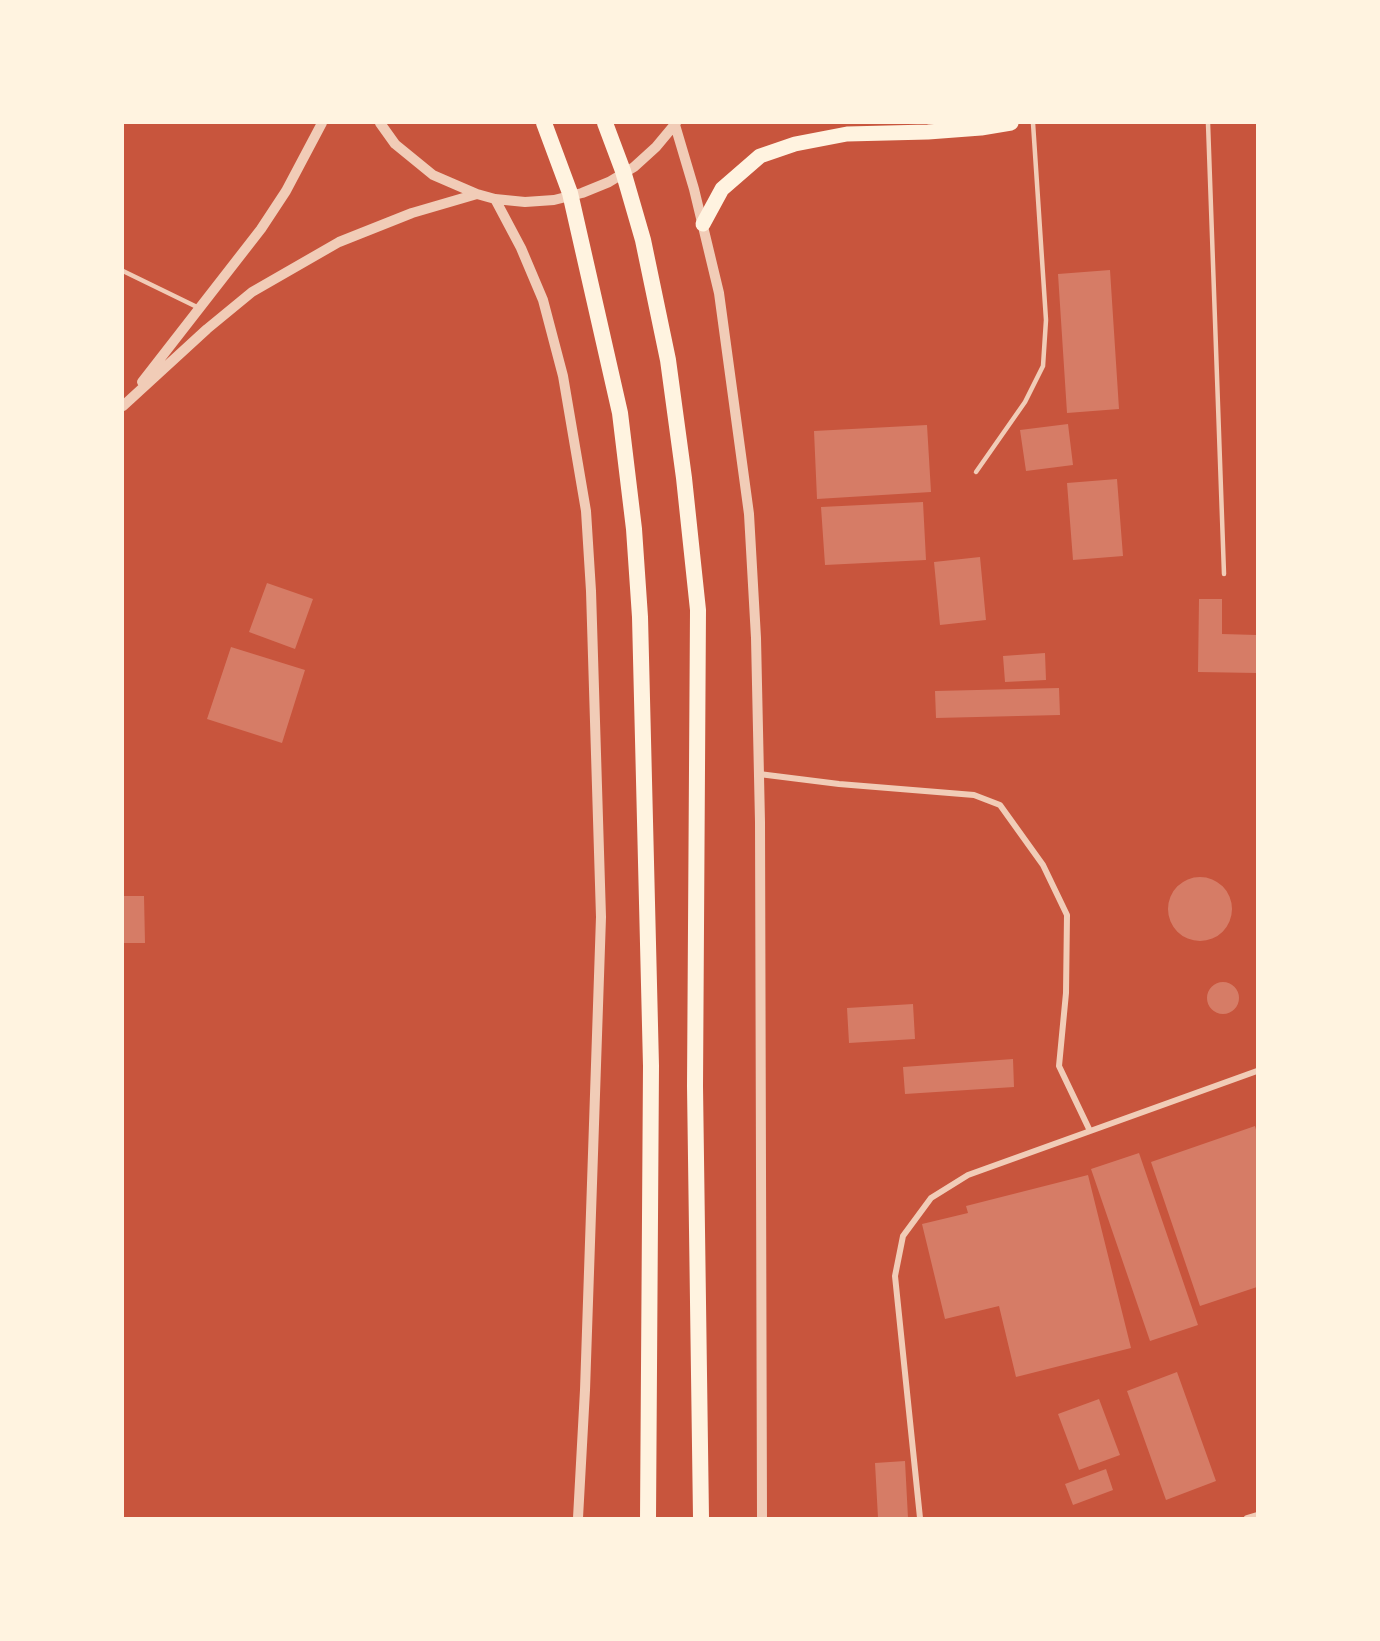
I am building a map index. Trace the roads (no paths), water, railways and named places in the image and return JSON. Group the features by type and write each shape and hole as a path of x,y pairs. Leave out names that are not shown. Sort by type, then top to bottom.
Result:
{"highway":[{"path":"544,123 570,193 620,413 634,529 640,616 651,1066 648,1518"},
{"path":"605,123 623,171 643,240 668,360 684,478 698,610 695,1086 701,1518"}],"main road":[{"path":"703,224 722,189 760,156 795,144 847,134 928,132 1011,123"}],"street":[{"path":"322,123 286,191 261,228 123,406 207,329 252,292 339,242 412,213 477,194"},
{"path":"380,123 395,144 433,175 477,194 495,199 534,201 554,200 582,193 609,182 634,166 656,147 675,124"},
{"path":"675,124 703,224 719,293 749,514 756,638 759,774 762,1518"},
{"path":"495,199 521,248 543,300 563,376 586,511 591,591 601,917 585,1390 578,1518"},
{"path":"759,774 839,784 974,795 1000,805 1043,865 1067,915 1066,993 1059,1066 1090,1131"},
{"path":"920,1518 895,1276 903,1236 931,1198 968,1175 1257,1071"},
{"path":"1247,1518 1257,1515"}],"lane":[{"path":"976,472 1025,402 1042,366 1046,320 1034,123"},
{"path":"1208,123 1224,574"},
{"path":"123,271 199,308"}]}
